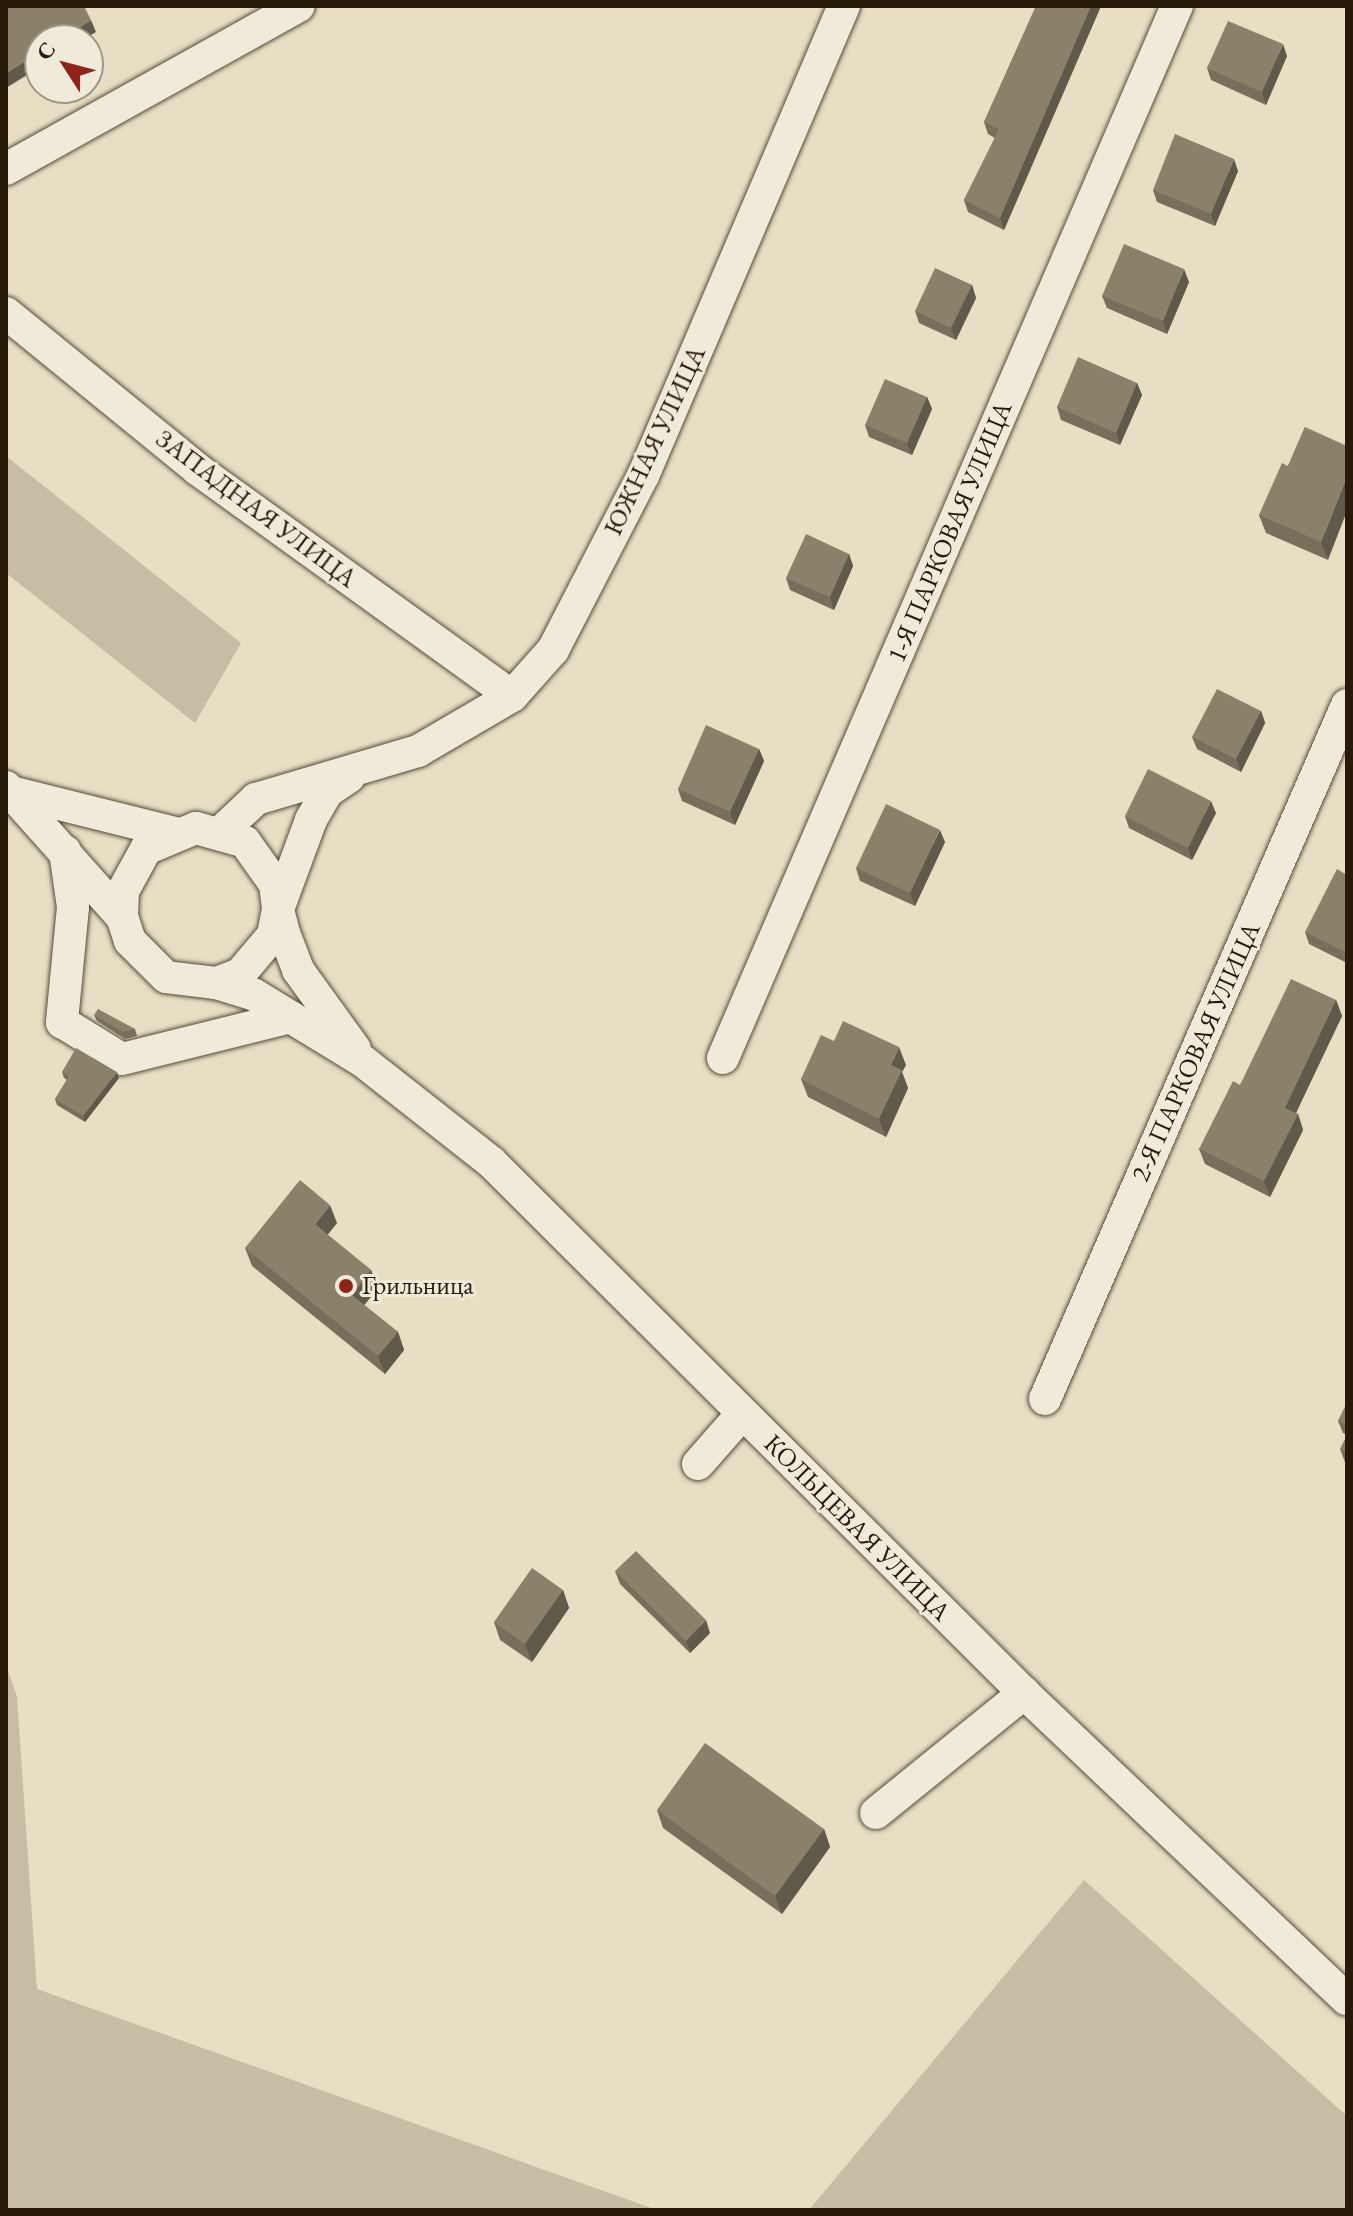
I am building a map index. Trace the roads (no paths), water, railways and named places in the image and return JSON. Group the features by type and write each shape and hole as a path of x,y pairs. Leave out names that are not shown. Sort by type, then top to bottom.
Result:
{"street":[{"path":"6,169 299,6"},
{"name":"ЮЖНАЯ УЛИЦА","path":"352,775 418,751 512,696 553,650 643,476 844,6"},
{"name":"1-Я ПАРКОВАЯ УЛИЦА","path":"723,1058 1177,6"},
{"name":"ЗАПАДНАЯ УЛИЦА","path":"6,313 197,469 512,696"},
{"name":"2-Я ПАРКОВАЯ УЛИЦА","path":"1045,1399 1347,705"},
{"path":"222,831 256,799 352,775"},
{"path":"216,983 260,957 311,820 327,792 352,775"},
{"path":"11,790 176,833 222,831 264,860 298,970 364,1062"},
{"path":"11,790 122,917 145,962 166,977 216,983 291,1017 364,1062"},
{"path":"122,917 133,867 176,833"},
{"path":"65,851 73,907 62,1022 122,1059 291,1017"},
{"name":"КОЛЬЦЕВАЯ УЛИЦА","path":"364,1062 491,1162 1024,1693 1347,1999"},
{"path":"698,1464 742,1414"},
{"path":"876,1813 1024,1693"}],"place":[{"name":"Грильница","path":"346,1286"}]}
